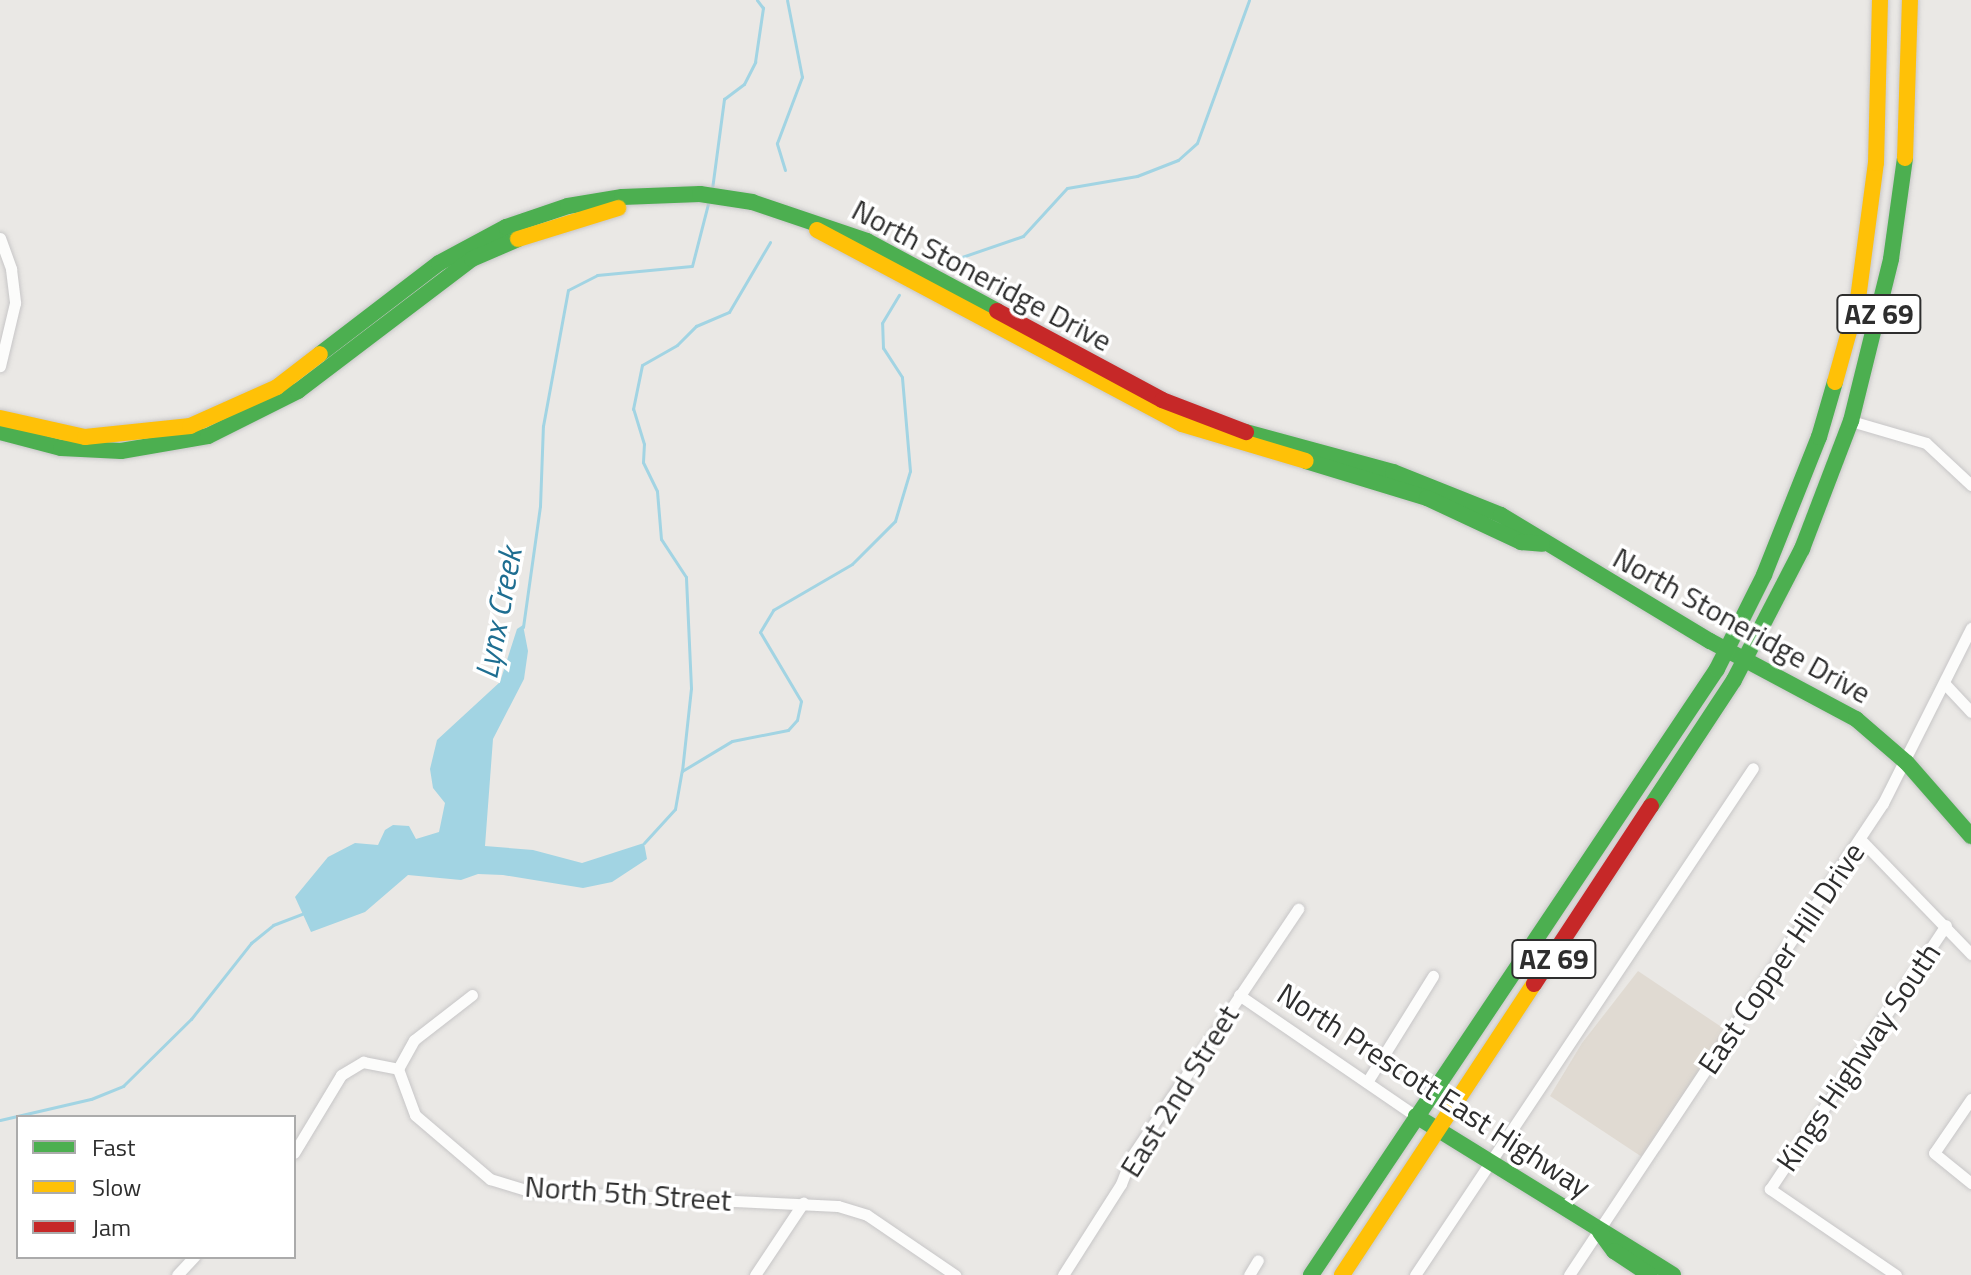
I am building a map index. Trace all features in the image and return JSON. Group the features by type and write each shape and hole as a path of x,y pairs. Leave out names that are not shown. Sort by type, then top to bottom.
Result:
{"main road":[{"name":"AZ 69","path":"1311,1275 1727,650 1819,437 1858,299 1876,163 1880,0"},
{"name":"AZ 69","path":"1342,1275 1747,659 1802,549 1851,421 1878,320 1900,206 1909,130 1910,0"},
{"name":"North Stoneridge Drive","path":"0,432 61,448 121,451 208,436 298,391 472,259 586,215 677,199"},
{"name":"North Stoneridge Drive","path":"0,418 85,437 190,426 277,387 439,263 506,227 595,201 677,199 751,205 867,241 1162,400 1242,431 1470,500 1528,529 1542,544 1727,650 1856,719 1907,763 1971,836"},
{"name":"North Prescott East Highway","path":"1416,1116 1599,1231 1621,1239 1673,1275"},
{"name":"North Prescott East Highway","path":"1599,1231 1614,1251 1650,1275"}],"street":[{"path":"0,238 11,269 15,303 0,366"},
{"path":"1851,421 1926,443 1971,485"},
{"name":"East Copper Hill Drive","path":"1569,1275 1860,839 1907,763 1971,628"},
{"path":"1945,684 1971,712"},
{"path":"1415,1275 1753,768"},
{"path":"1860,839 1971,954"},
{"name":"East 2nd Street","path":"1063,1275 1121,1184 1132,1156 1298,909"},
{"name":"Kings Highway South","path":"1896,1275 1770,1189 1946,925"},
{"path":"1367,1082 1433,976"},
{"path":"296,1150 341,1075 363,1062 398,1069 414,1040 472,995"},
{"name":"North Prescott East Highway","path":"1239,995 1416,1116"},
{"name":"North 5th Street","path":"398,1069 415,1115 490,1179 529,1191 803,1203 867,1215 955,1275"},
{"path":"1971,1099 1934,1153 1971,1183"},
{"path":"755,1275 803,1203"},
{"path":"177,1275 192,1259"},
{"path":"1249,1275 1258,1260"}],"shaded area":[{"path":"1638,971 1726,1030 1642,1157 1550,1096 1582,1043"}],"water":[{"path":"523,625 528,651 524,679 493,739 485,846 533,850 582,863 644,843 647,859 612,882 583,888 503,875 478,874 461,880 408,875 365,912 311,932 295,897 328,857 355,843 378,845 385,830 393,825 409,826 416,839 439,832 445,803 433,788 430,769 437,740 500,682 517,629"}],"waterway":[{"name":"Lynx Creek","path":"712,189 724,99 744,84 755,62 763,8 757,0"},
{"path":"785,170 777,143 802,77 787,0"},
{"path":"953,260 1023,236 1067,188 1137,176 1178,160 1197,143 1249,0"},
{"name":"Lynx Creek","path":"523,627 540,506 543,426 568,290 597,275 692,266 709,200"},
{"path":"682,771 691,688 686,577 661,539 657,491 643,462 644,444 633,409 642,365 677,345 696,326 729,312 770,242"},
{"path":"644,843 675,809 682,771 732,741 788,730 797,720 801,701 760,632 773,610 852,564 895,521 910,471 902,377 883,348 882,323 899,295"},
{"name":"Lynx Creek","path":"22,1115 91,1099 123,1086 191,1019 251,943 273,925 307,912"},
{"name":"Lynx Creek","path":"0,1120 16,1116"}],"traffic: fast":[{"path":"1651,806 1734,680 1802,549 1851,421 1891,259 1905,158"},
{"path":"320,354 439,263 506,227 568,206 622,197 700,194 752,202 867,241 997,311"},
{"path":"0,432 61,448 121,451 208,436 298,391 472,259 518,239"},
{"path":"1311,1275 1717,669 1764,575 1819,437 1835,382"},
{"path":"1246,432 1393,472 1501,515 1710,641 1856,719 1907,763 1971,836"},
{"path":"1306,461 1427,498 1521,542 1542,544"},
{"path":"1416,1116 1673,1275"},
{"path":"1600,1232 1614,1251 1650,1275"}],"traffic: slow":[{"path":"1835,382 1858,299 1876,163 1880,0"},
{"path":"1905,158 1910,0"},
{"path":"518,239 618,208"},
{"path":"817,230 1182,424 1306,461"},
{"path":"0,418 85,437 190,426 277,387 320,354"},
{"path":"1342,1275 1534,984"}],"traffic: jam":[{"path":"997,311 1162,400 1246,432"},
{"path":"1534,984 1651,806"}]}
